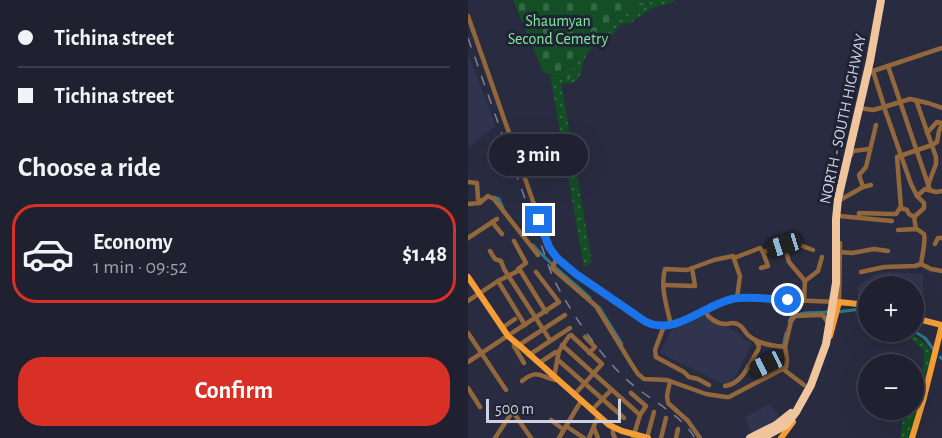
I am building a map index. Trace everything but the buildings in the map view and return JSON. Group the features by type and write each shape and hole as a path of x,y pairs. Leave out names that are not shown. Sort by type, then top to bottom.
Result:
{"highway":[{"name":"NORTH - SOUTH HIGHWAY","path":"762,438 785,423 796,412 826,344 834,316 836,219 839,198 866,81 880,0"},
{"name":"NORTH - SOUTH HIGHWAY","path":"836,274 834,219 837,191 867,66 880,0"},
{"name":"NORTH - SOUTH HIGHWAY","path":"756,438 778,428 792,413 805,386 809,386"},
{"path":"766,438 784,429 792,413"},
{"path":"750,438 785,423"}],"main road":[{"path":"468,277 508,336 555,379 614,428 633,436 647,438"},
{"path":"834,316 858,308"},
{"path":"924,320 942,325 924,398"},
{"path":"924,398 942,333"},
{"path":"781,438 798,414 809,386"},
{"path":"913,438 918,420"}],"street":[{"path":"468,16 549,247 556,260 654,326 671,325 737,298 804,300 834,316"},
{"path":"866,81 873,71 942,48"},
{"path":"870,61 870,69 873,71 911,184 917,196 924,203 924,208 914,217"},
{"path":"888,66 929,188"},
{"path":"859,108 873,110 910,99 942,108"},
{"path":"916,100 932,145 936,164 929,188"},
{"path":"902,208 897,157 937,142 942,124 937,122 927,133"},
{"path":"863,187 859,175 866,167 876,125"},
{"path":"834,316 840,252 839,198 852,151 869,148"},
{"path":"844,170 844,186"},
{"path":"468,182 478,185 481,200"},
{"path":"839,198 871,185"},
{"path":"917,196 929,188 942,191"},
{"path":"468,204 480,203 488,196 494,199 538,255"},
{"path":"902,208 914,217 916,230"},
{"path":"858,218 860,213 891,214 902,208"},
{"path":"839,216 892,221"},
{"path":"468,238 495,220 502,234"},
{"path":"898,230 920,230 925,236 921,264"},
{"path":"934,244 938,238 942,238"},
{"path":"509,276 526,264 514,241"},
{"path":"763,252 789,241 813,250"},
{"path":"784,245 789,262 804,281 804,300"},
{"path":"671,325 664,285 665,269 687,270 714,260 733,256 734,258 757,249 762,249 768,266 761,268"},
{"path":"840,252 852,253 874,249 888,251"},
{"path":"490,251 495,259 501,261 550,340"},
{"path":"804,281 818,271 822,257"},
{"path":"734,258 740,276 737,298"},
{"path":"556,260 552,268 596,306 642,378 670,381 706,394 726,398 783,369 787,364 783,347 791,321 795,316 823,315 826,320 834,316"},
{"path":"861,272 884,267 921,264 942,271"},
{"path":"664,285 695,286 692,268"},
{"path":"468,301 519,270 546,312"},
{"path":"468,363 558,303 559,301 536,272"},
{"path":"498,281 525,325"},
{"path":"705,312 710,319 723,324 736,323 756,341 783,347"},
{"path":"524,363 514,346 566,315"},
{"path":"502,328 515,319"},
{"path":"664,326 655,350 656,357 689,377 709,385"},
{"path":"529,354 570,328"},
{"path":"468,333 506,390"},
{"path":"522,381 534,374 555,379 557,359 562,345 571,335 602,364 574,395"},
{"path":"585,337 595,347 589,353"},
{"path":"725,386 740,380 758,350 759,346 756,341"},
{"path":"562,345 640,415"},
{"path":"539,363 556,352"},
{"path":"557,359 624,418"},
{"path":"748,366 755,370 767,364 771,359"},
{"path":"783,369 809,386"},
{"path":"670,381 668,403 688,421 700,438"},
{"path":"468,388 480,407"},
{"path":"592,410 611,390"},
{"path":"631,393 646,405 633,436"},
{"path":"559,438 581,401"},
{"path":"508,406 531,438"},
{"path":"495,438 513,411"},
{"path":"647,438 654,412"},
{"path":"589,438 598,416"},
{"path":"661,438 666,418"},
{"path":"551,420 584,438"},
{"path":"594,428 598,438"},
{"path":"614,428 615,438"},
{"path":"676,438 678,429"}],"shaded area":[{"path":"468,54 496,126 468,148"},
{"path":"888,272 923,274 923,276 872,276"},
{"path":"704,316 737,332 744,340 752,343 734,379 725,385 660,353 671,331"},
{"path":"770,404 782,419 752,436 745,417"}],"green space":[{"name":"Shaumyan Second Cemetry","path":"513,0 653,0 637,7 589,41 581,51 569,80 543,72"},
{"path":"653,0 676,0 652,8 629,24 623,23 615,29 615,33 589,51 578,79 574,82 561,83 592,262 584,267 550,75 569,80 581,51 589,41 637,7"},
{"path":"914,342 924,342 931,352 931,371 927,370 925,375 929,376 924,389 924,354 924,351"},
{"path":"903,420 917,420 911,438 900,438"}],"waterway":[{"path":"494,197 499,199 503,208"},
{"path":"533,245 590,298"},
{"path":"599,307 622,344"},
{"path":"837,312 858,309"},
{"path":"789,321 792,316 805,313 830,312"},
{"path":"783,347 786,333"},
{"path":"924,337 934,350"}],"railway":[{"path":"468,38 553,278 560,291 585,331 615,368 634,386 680,420 695,438"}],"route":[{"path":"539,220 549,247 557,258 576,274 654,326 664,326 686,320 716,305 737,298 788,300"}]}
